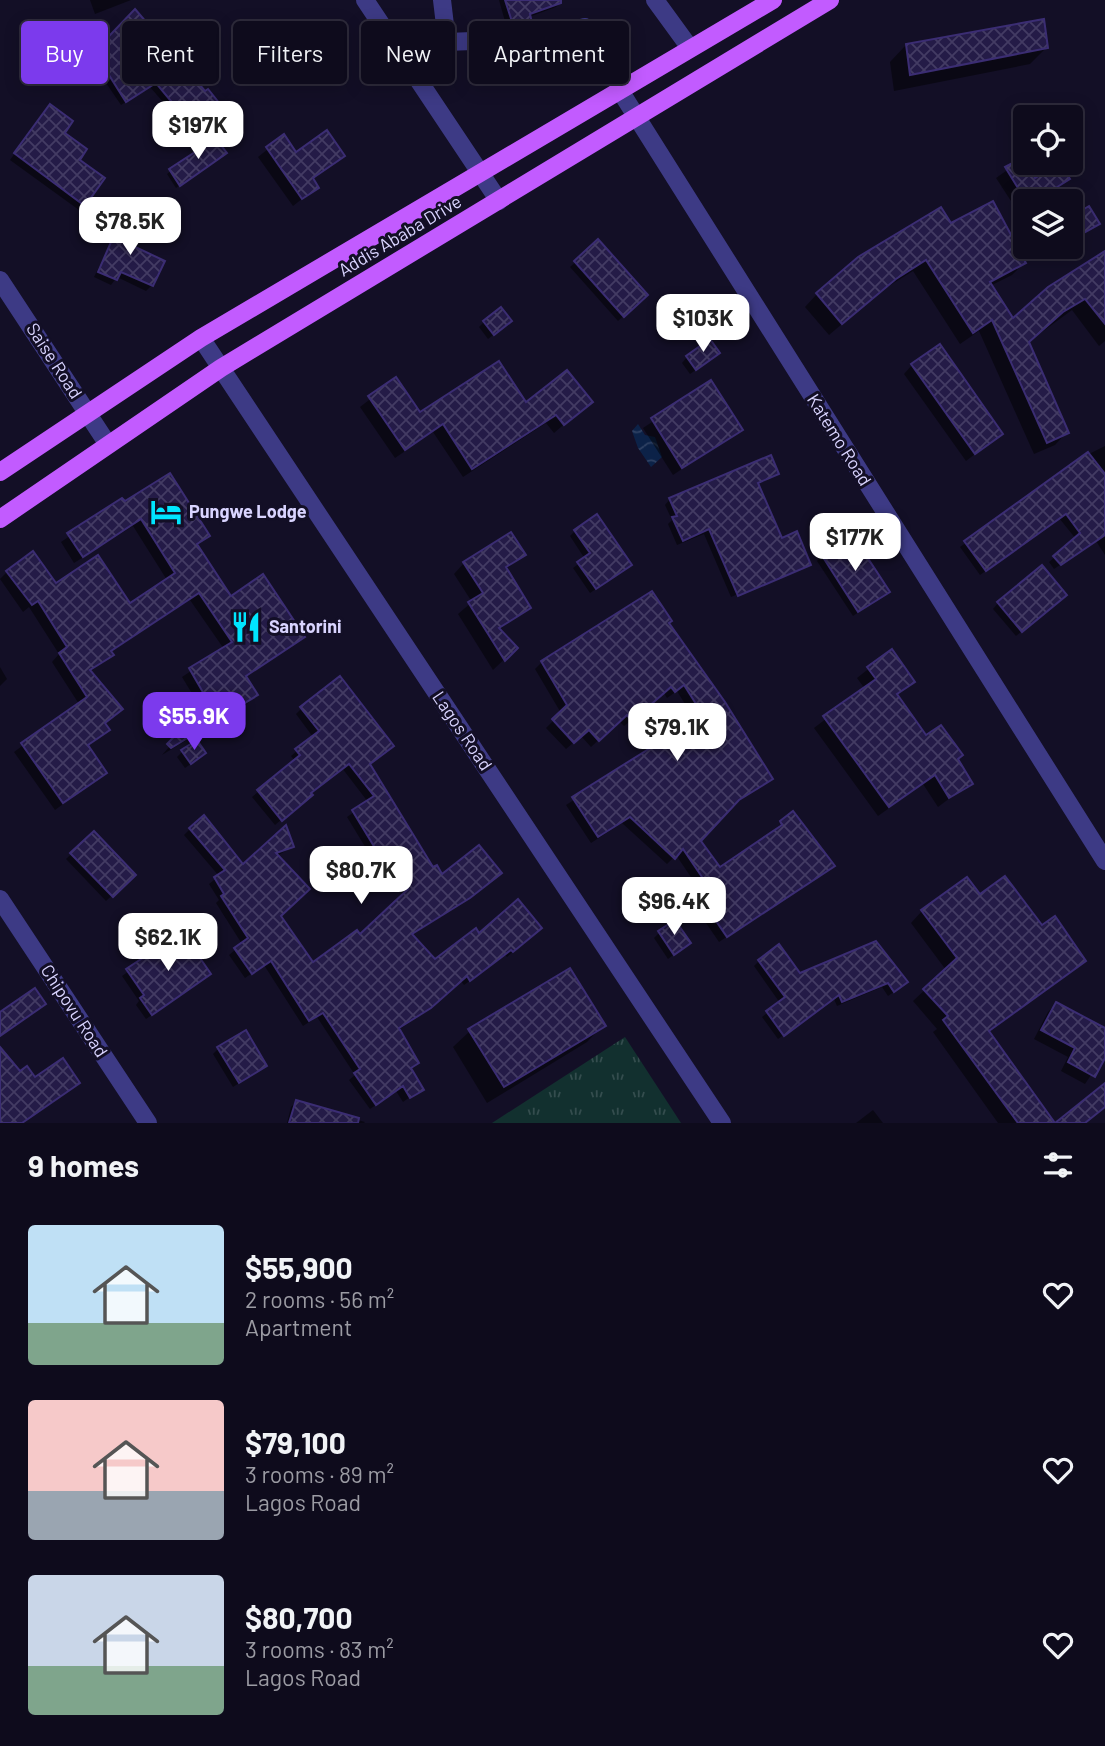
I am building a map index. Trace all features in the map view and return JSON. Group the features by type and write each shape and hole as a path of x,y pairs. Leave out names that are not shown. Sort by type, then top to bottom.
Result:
{"main road":[{"name":"Addis Ababa Drive","path":"0,472 201,338 773,0"},
{"name":"Addis Ababa Drive","path":"0,519 107,443 221,368 830,0"}],"street":[{"path":"365,0 379,21"},
{"path":"442,0 444,21"},
{"path":"664,3 690,48"},
{"path":"422,84 482,171 499,201"},
{"name":"Katemo Road","path":"619,89 1105,861"},
{"name":"Saise Road","path":"0,280 107,443"},
{"name":"Lagos Road","path":"201,338 722,1123"},
{"name":"Chipovu Road","path":"0,899 148,1123"}],"green space":[{"path":"625,1037 681,1123 492,1123"}],"water":[{"path":"638,424 645,435 655,437 662,457 651,467 638,448 632,431"}],"building":[{"path":"505,0 561,0 561,3 530,14 532,21 512,21"},
{"path":"135,9 145,21 124,21"},
{"path":"1044,19 1048,48 910,75 906,44"},
{"path":"122,23 122,84 154,84 126,102 108,74 108,37"},
{"path":"157,84 199,84 205,91 208,89 220,104 190,130 177,115 180,112"},
{"path":"50,104 73,121 65,133 87,149 80,160 105,178 85,206 14,153"},
{"path":"327,130 345,156 313,178 319,188 302,199 266,147 284,134 296,152"},
{"path":"213,135 227,153 180,186 169,169 201,148 199,146"},
{"path":"1013,163 1013,175 1033,175 1035,178 1040,175 1067,175 1070,179 1054,189 1019,189 1005,167"},
{"path":"993,201 1013,239 1013,259 1024,259 1026,263 990,282 1013,318 1048,287 1105,251 1105,324 1085,299 1063,312 1029,342 1069,433 1047,443 992,320 973,333 926,260 896,279 842,324 816,293 858,257 941,207 951,223"},
{"path":"1089,206 1100,224 1083,233 1083,210"},
{"path":"121,219 139,227 131,245 165,261 153,286 121,272 117,280 98,272"},
{"path":"598,239 648,295 624,317 574,261"},
{"path":"501,307 512,321 494,335 483,321"},
{"path":"710,339 720,353 696,370 686,356"},
{"path":"940,344 1003,434 975,454 911,364"},
{"path":"499,361 526,402 567,370 593,402 564,425 556,415 472,469 443,424 405,450 368,396 396,377 420,412"},
{"path":"711,380 743,430 682,468 651,418"},
{"path":"1088,452 1105,474 1105,535 1061,565 1053,556 1080,533 1066,514 986,571 964,541"},
{"path":"771,455 779,474 758,483 782,538 797,531 811,565 738,596 709,529 683,541 672,517 677,516 669,498"},
{"path":"170,473 210,536 197,544 231,596 263,574 305,637 246,676 258,695 171,748 167,744 208,701 189,668 232,642 199,593 111,651 114,655 90,670 123,709 105,723 110,730 88,745 107,773 63,803 21,743 87,697 59,653 67,647 38,601 32,605 6,571 33,551 56,583 98,555 130,603 175,573 141,519 83,557 67,533 122,498 125,501"},
{"path":"597,514 632,565 596,589 577,562 590,553 574,530"},
{"path":"511,532 526,555 506,567 531,608 499,628 518,648 505,661 468,602 483,593 463,562"},
{"path":"852,534 890,592 858,612 821,554"},
{"path":"1042,565 1067,595 1022,632 997,602"},
{"path":"652,591 672,621 669,623 725,702 773,779 739,800 701,841 720,867 782,825 780,821 793,811 835,866 727,937 695,890 706,883 683,849 675,859 630,817 598,837 572,797 703,715 684,685 675,692 671,687 632,721 627,715 599,741 589,730 574,743 552,719 567,705 541,661"},
{"path":"892,649 915,682 897,694 926,735 941,725 963,755 958,759 973,784 949,798 935,775 889,807 823,716 876,679 867,667"},
{"path":"340,676 394,746 370,764 433,867 437,865 442,874 479,845 502,873 470,898 412,934 435,959 476,928 479,933 518,899 542,928 513,952 511,950 470,981 467,976 431,1008 399,1028 419,1063 411,1068 424,1090 410,1098 403,1086 376,1105 354,1073 360,1069 323,1013 309,1021 271,961 252,974 234,948 248,938 221,896 224,894 214,877 225,870 189,828 204,815 243,864 286,825 294,847 276,853 310,889 281,916 313,962 357,930 360,934 408,889 391,859 384,863 352,810 374,796 349,764 311,793 313,795 282,821 257,790 300,755 295,749 319,731 300,707"},
{"path":"197,740 206,753 191,764 181,750"},
{"path":"94,831 136,875 113,897 70,853"},
{"path":"1005,876 1042,925 1055,916 1086,961 989,1031 1055,1123 1018,1123 943,1020 948,1016 923,989 957,958 921,910 967,877 980,894"},
{"path":"675,920 691,943 674,955 658,931"},
{"path":"182,932 211,974 152,1015 140,998 144,995 126,969"},
{"path":"876,941 908,982 894,992 888,983 842,1002 839,995 784,1036 766,1011 785,997 758,960 779,944 800,973"},
{"path":"570,968 606,1026 504,1087 468,1029"},
{"path":"35,988 46,1004 0,1036 0,1012"},
{"path":"1056,1002 1105,1028 1105,1058 1095,1077 1068,1062 1075,1048 1041,1030"},
{"path":"246,1030 267,1066 239,1083 217,1047"},
{"path":"0,1047 20,1071 27,1066 35,1077 63,1058 80,1083 22,1123 0,1123"},
{"path":"1105,1083 1105,1107 1085,1123 1055,1123"},
{"path":"296,1100 359,1118 358,1123 289,1123"}],"place":[{"name":"Pungwe Lodge","path":"166,512"},
{"name":"Santorini","path":"246,627"}]}
